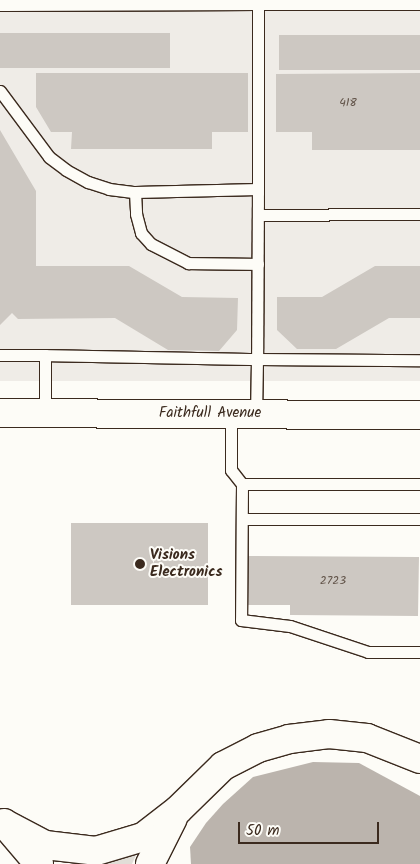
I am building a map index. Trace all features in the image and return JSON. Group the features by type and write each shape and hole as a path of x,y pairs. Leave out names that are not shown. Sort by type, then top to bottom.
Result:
{"main road":[{"name":"Faithfull Avenue","path":"0,413 420,415"},
{"path":"2,821 45,845 96,851 143,837 178,810 223,766 258,748 289,739 329,734 367,738 420,759"},
{"path":"150,864 178,810"},
{"path":"2,821 39,864"}],"lane":[{"path":"0,5 179,2 420,4"},
{"path":"258,4 257,359 230,470 242,484 241,620 290,626 368,652 420,652"},
{"path":"0,91 49,157 66,170 88,182 109,189 135,192 258,189"},
{"path":"135,192 136,214 140,233 151,244 188,263 258,264"},
{"path":"258,215 420,214"},
{"path":"0,355 420,360"},
{"path":"45,355 45,413"},
{"path":"242,484 420,484"},
{"path":"243,520 420,519"}],"shaded area":[{"path":"0,0 420,0 420,381 0,381"},
{"path":"313,762 359,763 420,796 420,864 191,864 190,847 206,823 223,804 253,777"},
{"path":"137,853 132,864 74,864"}],"building":[{"path":"0,33 170,33 170,68 0,68"},
{"path":"279,35 420,35 420,70 279,70"},
{"path":"36,73 248,73 248,132 212,132 212,149 71,149 72,132 51,132 36,107"},
{"path":"420,73 420,150 312,150 312,132 276,132 276,74"},
{"path":"0,130 36,191 36,266 129,266 182,297 238,298 237,330 219,351 168,350 115,318 18,319 12,313 0,325"},
{"path":"375,266 420,266 420,318 389,318 336,349 297,349 277,330 277,297 322,297"},
{"name":"Visions Electronics","path":"71,523 208,523 208,605 71,605"},
{"path":"247,556 419,557 418,616 290,615 290,605 247,605"}],"place":[{"name":"Visions Electronics","path":"140,564"}]}
